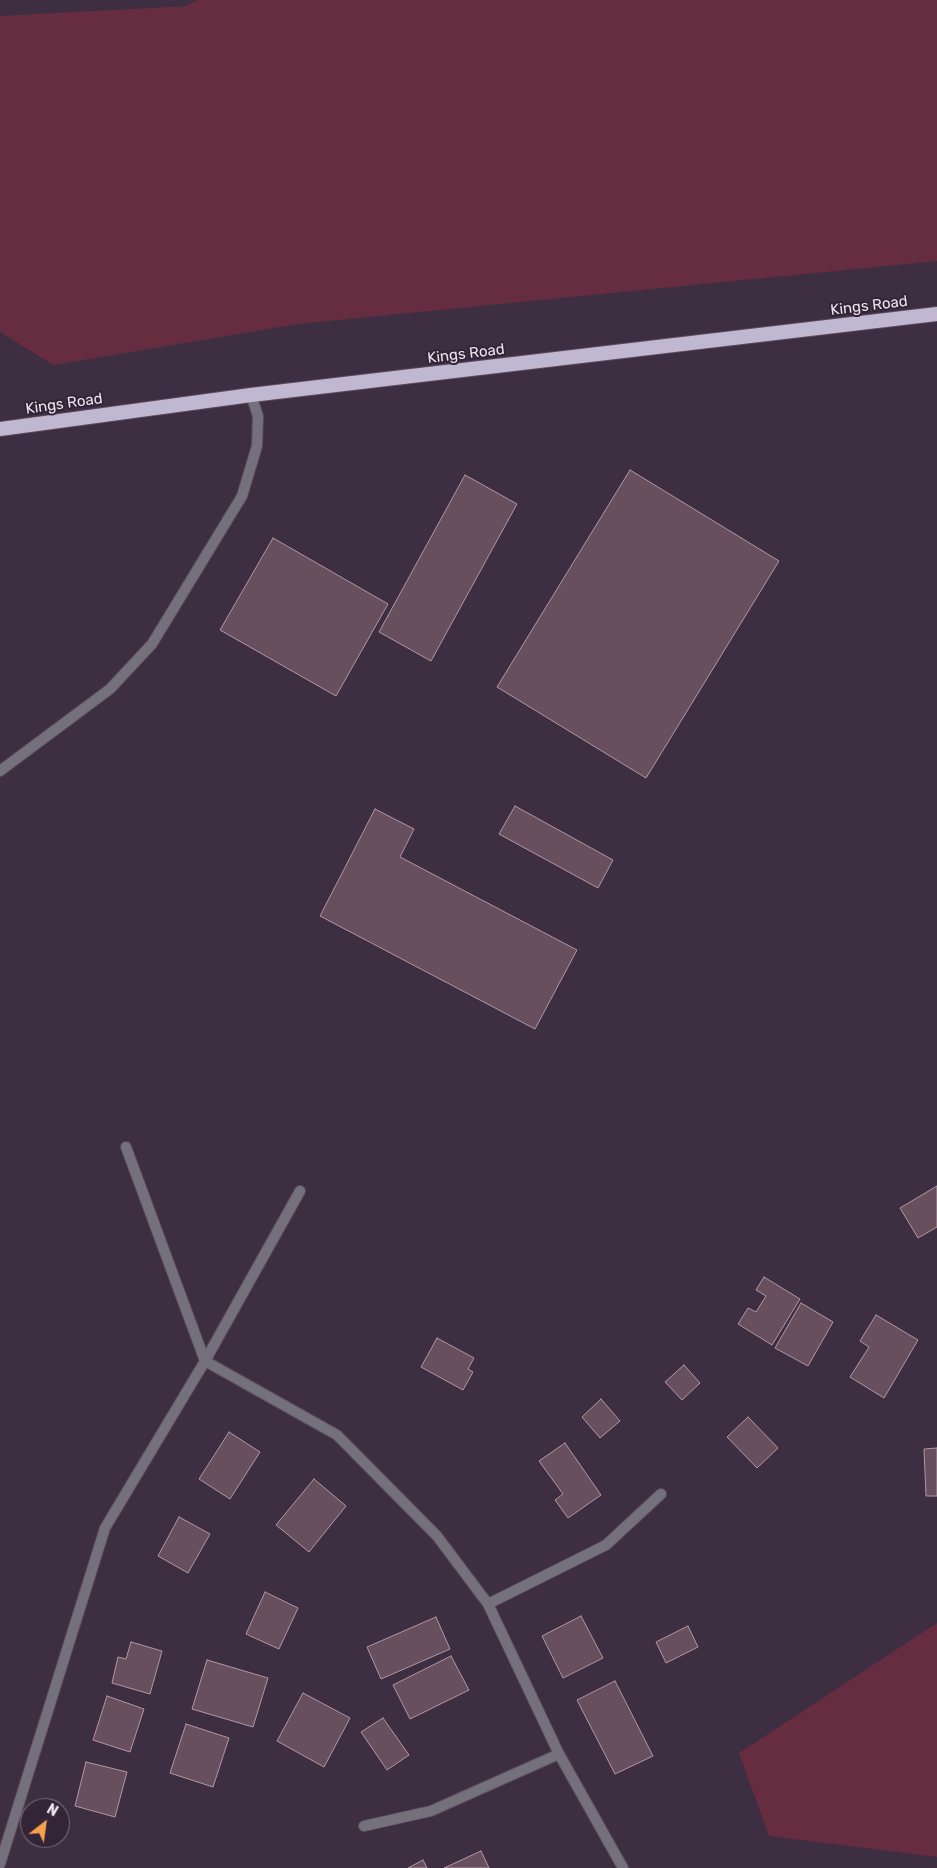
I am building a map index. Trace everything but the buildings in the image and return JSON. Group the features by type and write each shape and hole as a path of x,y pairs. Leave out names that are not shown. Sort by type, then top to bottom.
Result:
{"highway":[{"name":"Kings Road","path":"0,429 251,396 937,314"}],"street":[{"path":"0,771 110,689 152,644 242,496 257,446 258,416 251,396"},
{"path":"126,1147 205,1361 337,1435 437,1536 488,1604 558,1754 623,1868"},
{"path":"0,1864 105,1528 205,1361 300,1191"},
{"path":"488,1604 606,1545 661,1494"},
{"path":"364,1826 431,1811 558,1754"}],"shaded area":[{"path":"198,0 937,0 937,261 298,324 53,365 0,332 0,16 186,6"},
{"path":"937,1623 937,1857 769,1836 739,1753"}]}
